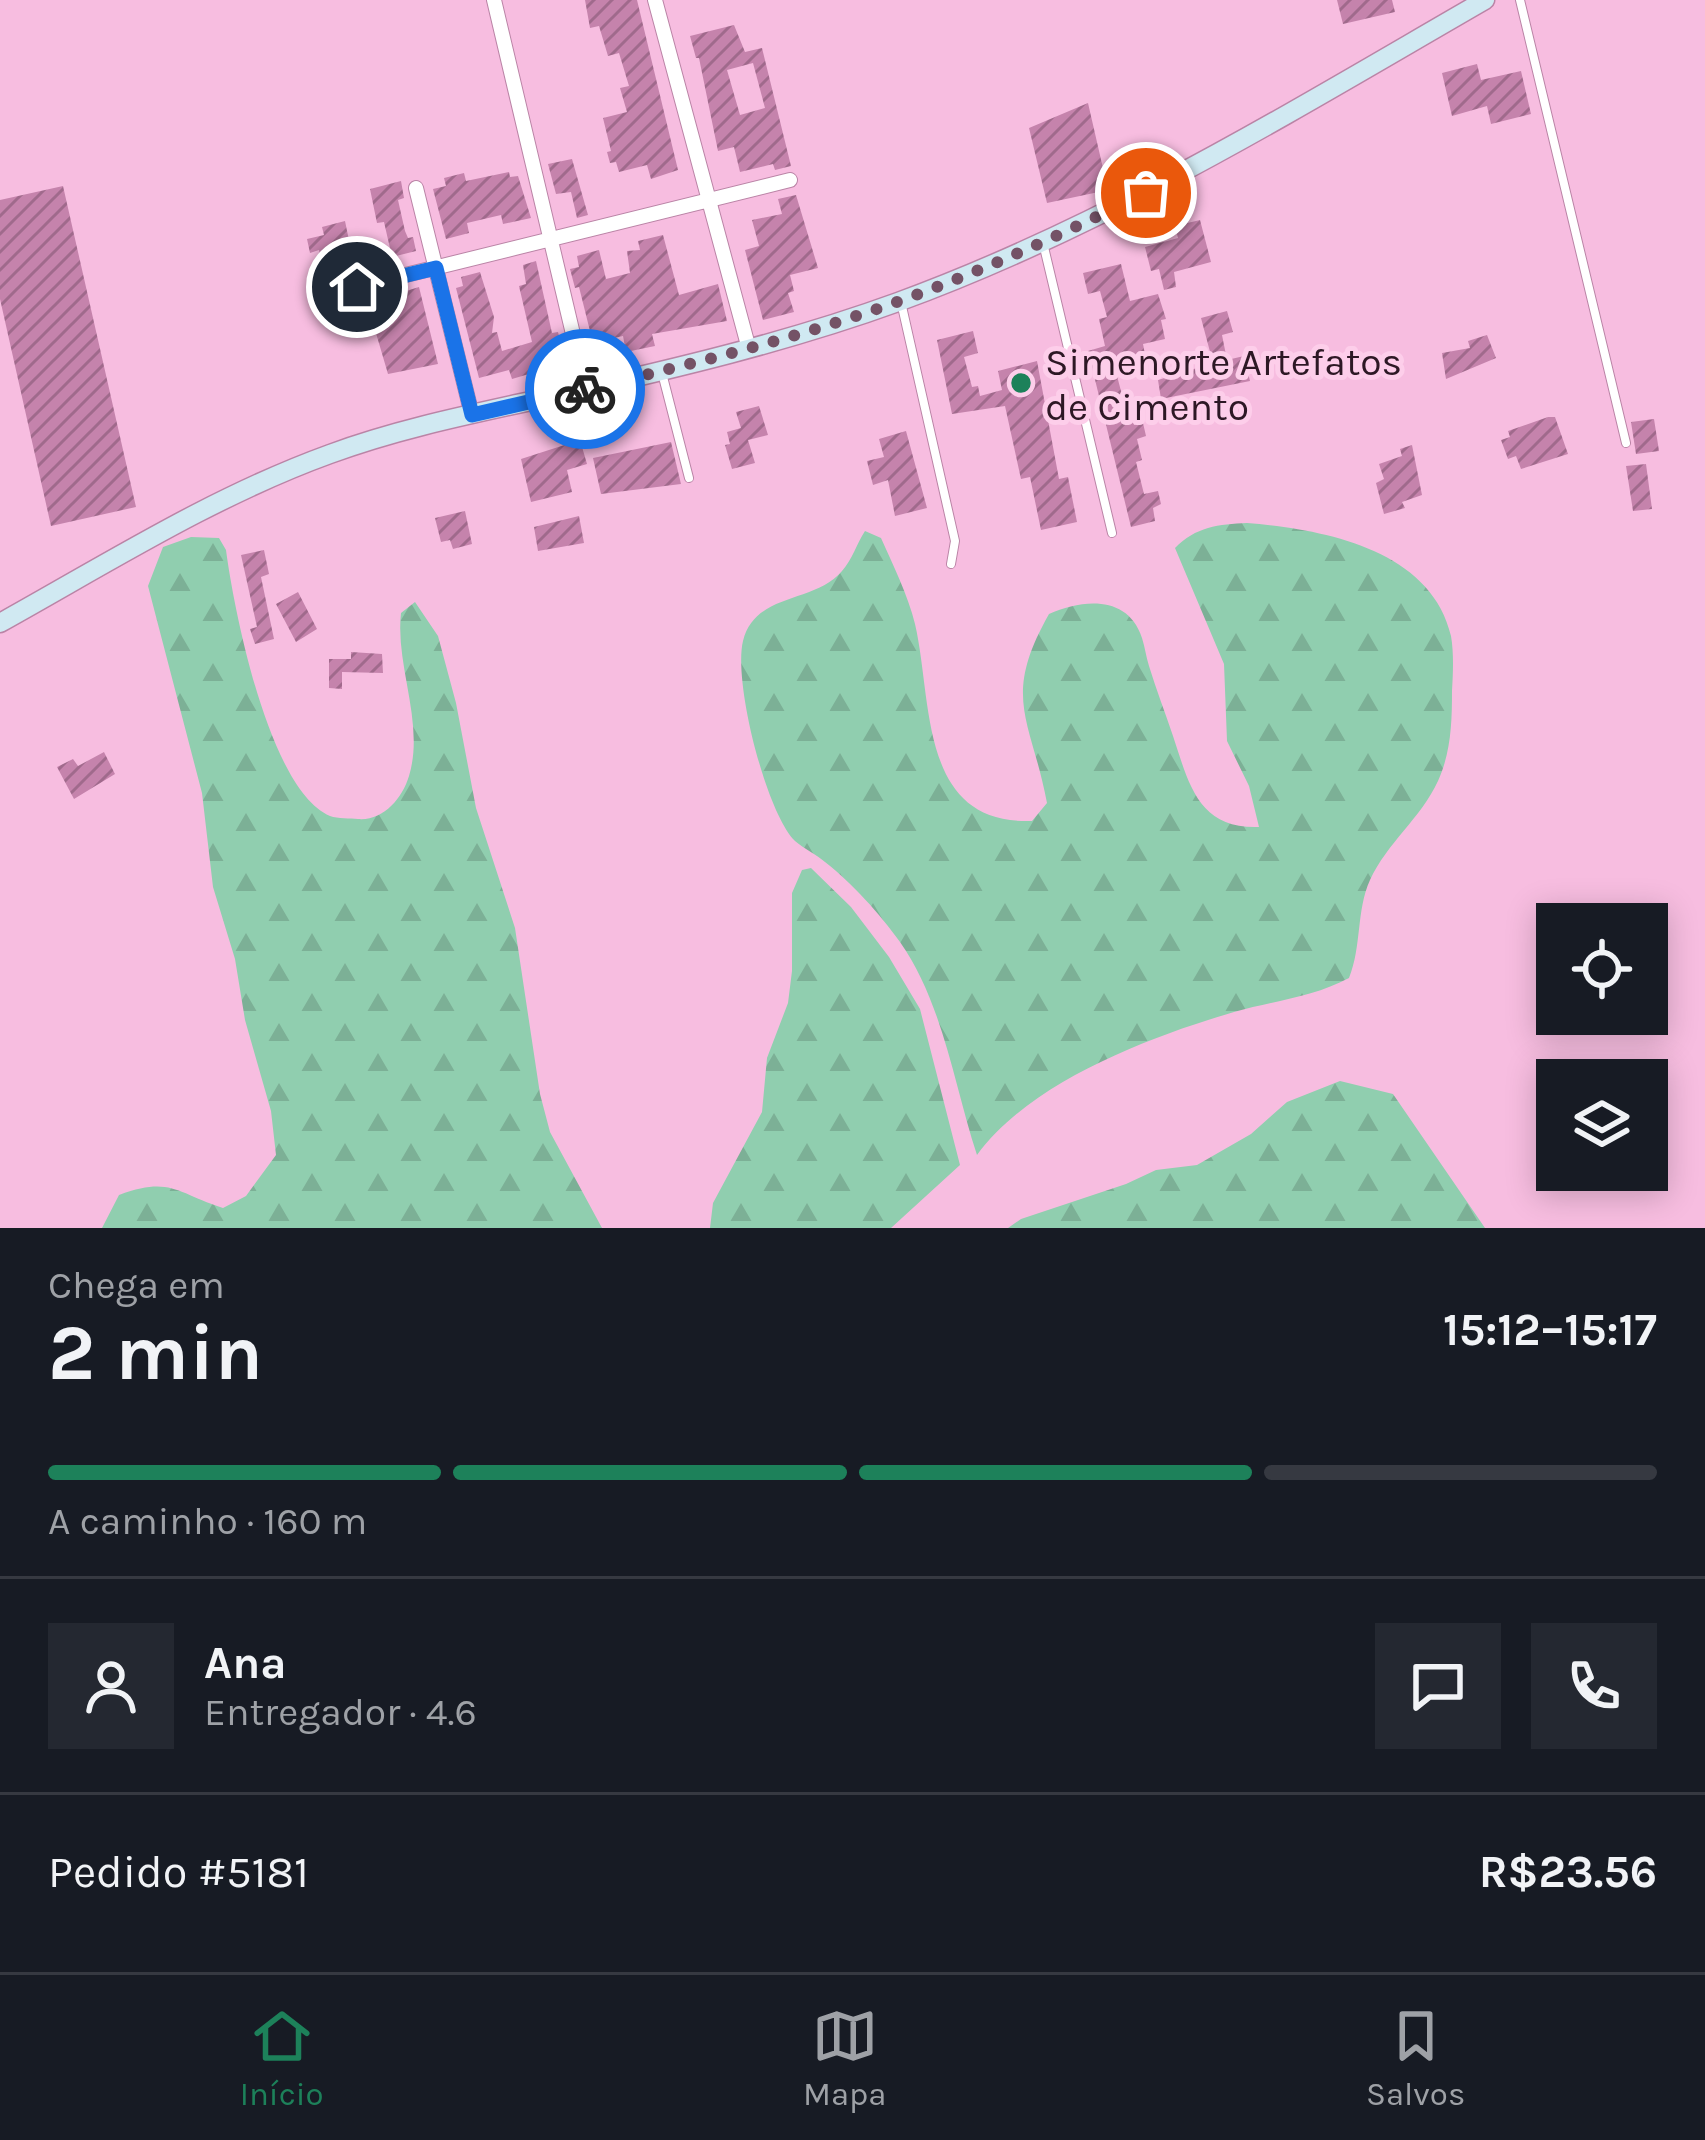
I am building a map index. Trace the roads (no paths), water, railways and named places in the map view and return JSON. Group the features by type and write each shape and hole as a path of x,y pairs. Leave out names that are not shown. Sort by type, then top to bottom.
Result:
{"main road":[{"path":"0,623 273,477 353,446 749,349 901,301 1043,242 1180,175 1485,0"}],"street":[{"path":"494,0 586,389"},
{"path":"656,0 749,349"},
{"path":"357,287 790,180"},
{"path":"416,188 472,415"}],"lane":[{"path":"1520,0 1626,443"},
{"path":"1043,242 1112,533"},
{"path":"901,301 955,541 951,564"},
{"path":"662,371 689,478"}],"place":[{"name":"Simenorte Artefatos de Cimento","path":"1021,383"}]}
